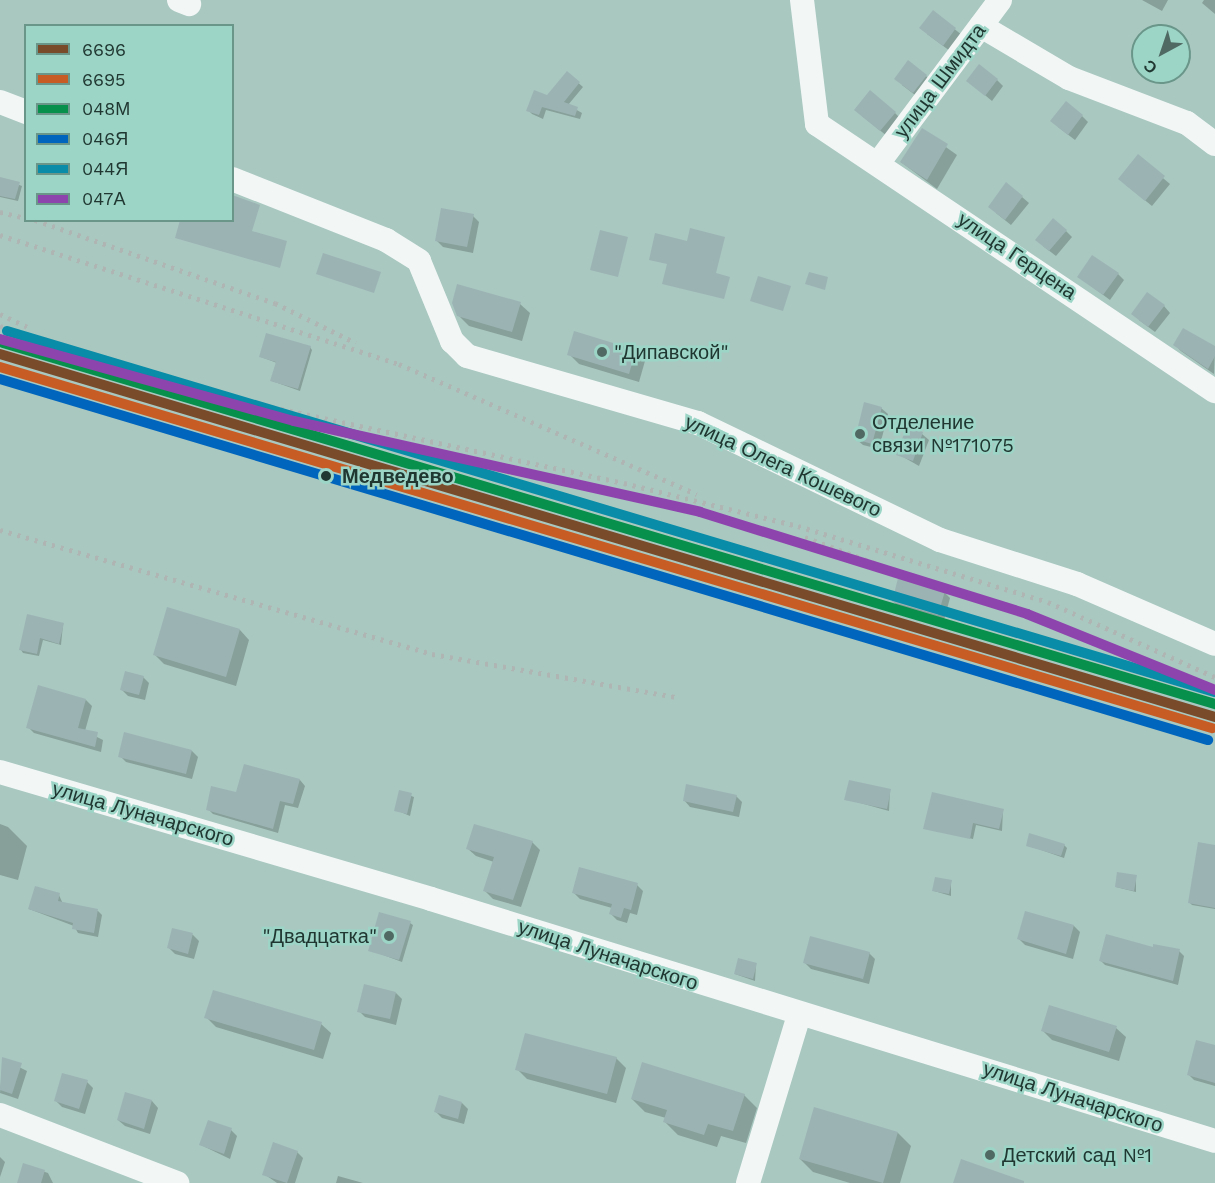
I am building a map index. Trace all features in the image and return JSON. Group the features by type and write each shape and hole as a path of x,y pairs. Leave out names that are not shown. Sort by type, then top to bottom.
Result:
{"street":[{"name":"улица Герцена","path":"802,0 817,124 879,162 1215,391"},
{"name":"улица Шмидта","path":"879,162 1000,0"},
{"path":"981,26 1069,78 1187,123 1215,144"},
{"path":"0,102 24,111"},
{"name":"улица Олега Кошевого","path":"234,180 386,240 418,261 452,341 467,356 698,423 940,540 1077,584 1215,644"},
{"name":"улица Луначарского","path":"0,772 431,899 799,1016 1025,1080 1215,1141"},
{"path":"748,1183 799,1016"},
{"path":"0,1115 177,1183"}],"building":[{"path":"933,10 956,28 943,46 919,28"},
{"path":"908,60 927,75 913,93 894,79"},
{"path":"979,64 998,79 985,96 966,81"},
{"path":"567,71 580,82 564,102 578,107 575,116 542,107 539,115 526,111 534,90 547,95"},
{"path":"870,90 896,112 880,131 854,110"},
{"path":"1066,101 1083,115 1068,135 1050,121"},
{"path":"922,128 948,144 927,180 900,162"},
{"path":"1138,154 1165,176 1145,201 1118,179"},
{"path":"0,177 20,182 15,199 0,196"},
{"path":"1006,182 1023,196 1005,220 988,207"},
{"path":"234,196 260,205 252,231 287,241 280,268 175,238 179,222 234,222"},
{"path":"441,208 474,214 467,247 435,241"},
{"path":"1053,218 1067,230 1049,251 1035,240"},
{"path":"690,228 725,237 716,273 730,277 724,299 662,284 667,264 649,260 655,233 687,241"},
{"path":"600,230 628,237 618,277 590,270"},
{"path":"323,253 381,272 374,293 316,274"},
{"path":"1092,255 1119,273 1103,295 1077,277"},
{"path":"809,272 828,277 825,290 805,284"},
{"path":"758,276 791,286 783,311 750,301"},
{"path":"457,284 521,302 512,332 457,316 452,303"},
{"path":"1147,292 1165,305 1148,327 1131,314"},
{"path":"1183,328 1215,346 1215,356 1208,369 1173,345"},
{"name":"\"Дипавской\"","path":"574,331 636,350 629,374 567,355"},
{"path":"266,333 311,346 298,389 270,381 276,362 259,357"},
{"path":"864,402 882,407 872,444 855,439"},
{"path":"907,426 923,432 913,461 896,455"},
{"path":"898,578 945,591 938,615 892,602"},
{"path":"167,607 240,629 226,677 153,655"},
{"path":"27,614 64,623 59,644 40,638 37,654 19,650"},
{"path":"125,671 144,676 139,695 120,690"},
{"path":"38,685 86,699 78,728 98,732 95,747 26,728"},
{"path":"124,732 192,750 186,774 118,757"},
{"path":"244,764 300,779 293,804 280,801 273,829 206,810 211,786 236,792"},
{"path":"849,780 891,789 887,809 844,800"},
{"path":"686,784 737,795 733,812 683,801"},
{"path":"399,790 412,793 407,814 394,811"},
{"path":"932,792 1004,809 999,829 973,823 970,839 923,829"},
{"path":"474,824 533,841 513,900 483,891 494,857 466,849"},
{"path":"1029,833 1065,844 1061,856 1026,846"},
{"path":"1198,842 1215,845 1215,908 1188,903"},
{"path":"579,867 638,883 631,910 624,908 621,918 609,914 612,904 572,893"},
{"path":"1117,872 1137,875 1134,891 1115,887"},
{"path":"935,877 952,880 949,894 932,891"},
{"path":"35,886 60,893 58,901 98,909 94,933 72,929 73,923 28,909"},
{"path":"1025,911 1074,925 1066,954 1017,939"},
{"name":"\"Двадцатка\"","path":"379,912 411,921 399,960 368,951"},
{"path":"172,928 193,933 188,954 167,948"},
{"path":"1106,934 1153,947 1153,944 1180,949 1173,981 1099,961"},
{"path":"810,936 870,952 863,979 803,963"},
{"path":"738,958 757,963 753,979 734,974"},
{"path":"364,984 396,992 390,1019 357,1012"},
{"path":"213,990 322,1022 314,1050 204,1018"},
{"path":"1049,1005 1117,1026 1109,1052 1041,1031"},
{"path":"525,1033 617,1057 607,1094 515,1070"},
{"path":"1196,1040 1215,1045 1215,1083 1187,1075"},
{"path":"2,1057 22,1063 12,1094 0,1090"},
{"path":"642,1062 745,1094 733,1131 708,1124 704,1135 663,1122 667,1110 631,1099"},
{"path":"62,1073 88,1080 79,1109 54,1101"},
{"path":"125,1092 152,1100 144,1129 117,1120"},
{"path":"439,1095 462,1102 458,1119 434,1112"},
{"path":"814,1107 898,1132 883,1183 799,1159"},
{"path":"208,1120 232,1128 224,1154 199,1145"},
{"path":"273,1142 298,1151 287,1183 262,1175"},
{"path":"961,1159 1024,1181 1024,1183 953,1183"},
{"path":"23,1163 45,1170 41,1183 17,1183"}],"railway":[{"path":"0,212 24,218"},
{"path":"41,222 275,303 356,343"},
{"path":"0,235 399,364 697,494"},
{"path":"0,314 30,328"},
{"path":"0,326 263,405 624,483 798,526 1048,602 1215,677"},
{"path":"0,530 432,654 675,697"},
{"path":"805,537 912,577"}],"transit line":[{"name":"044Я","path":"7,331 1215,692"},
{"name":"047А","path":"0,339 294,421 700,512 1027,614 1215,690"},
{"name":"048М","path":"3,343 1215,704"},
{"name":"6696","path":"0,354 1215,717"},
{"name":"6695","path":"0,367 1212,728"},
{"name":"046Я","path":"0,379 1208,740"}],"place":[{"name":"\"Дипавской\"","path":"602,352"},
{"name":"Отделение связи №171075","path":"860,434"},
{"name":"Медведево","path":"326,476"},
{"name":"\"Двадцатка\"","path":"389,936"},
{"name":"Детский сад №1","path":"990,1155"}]}
